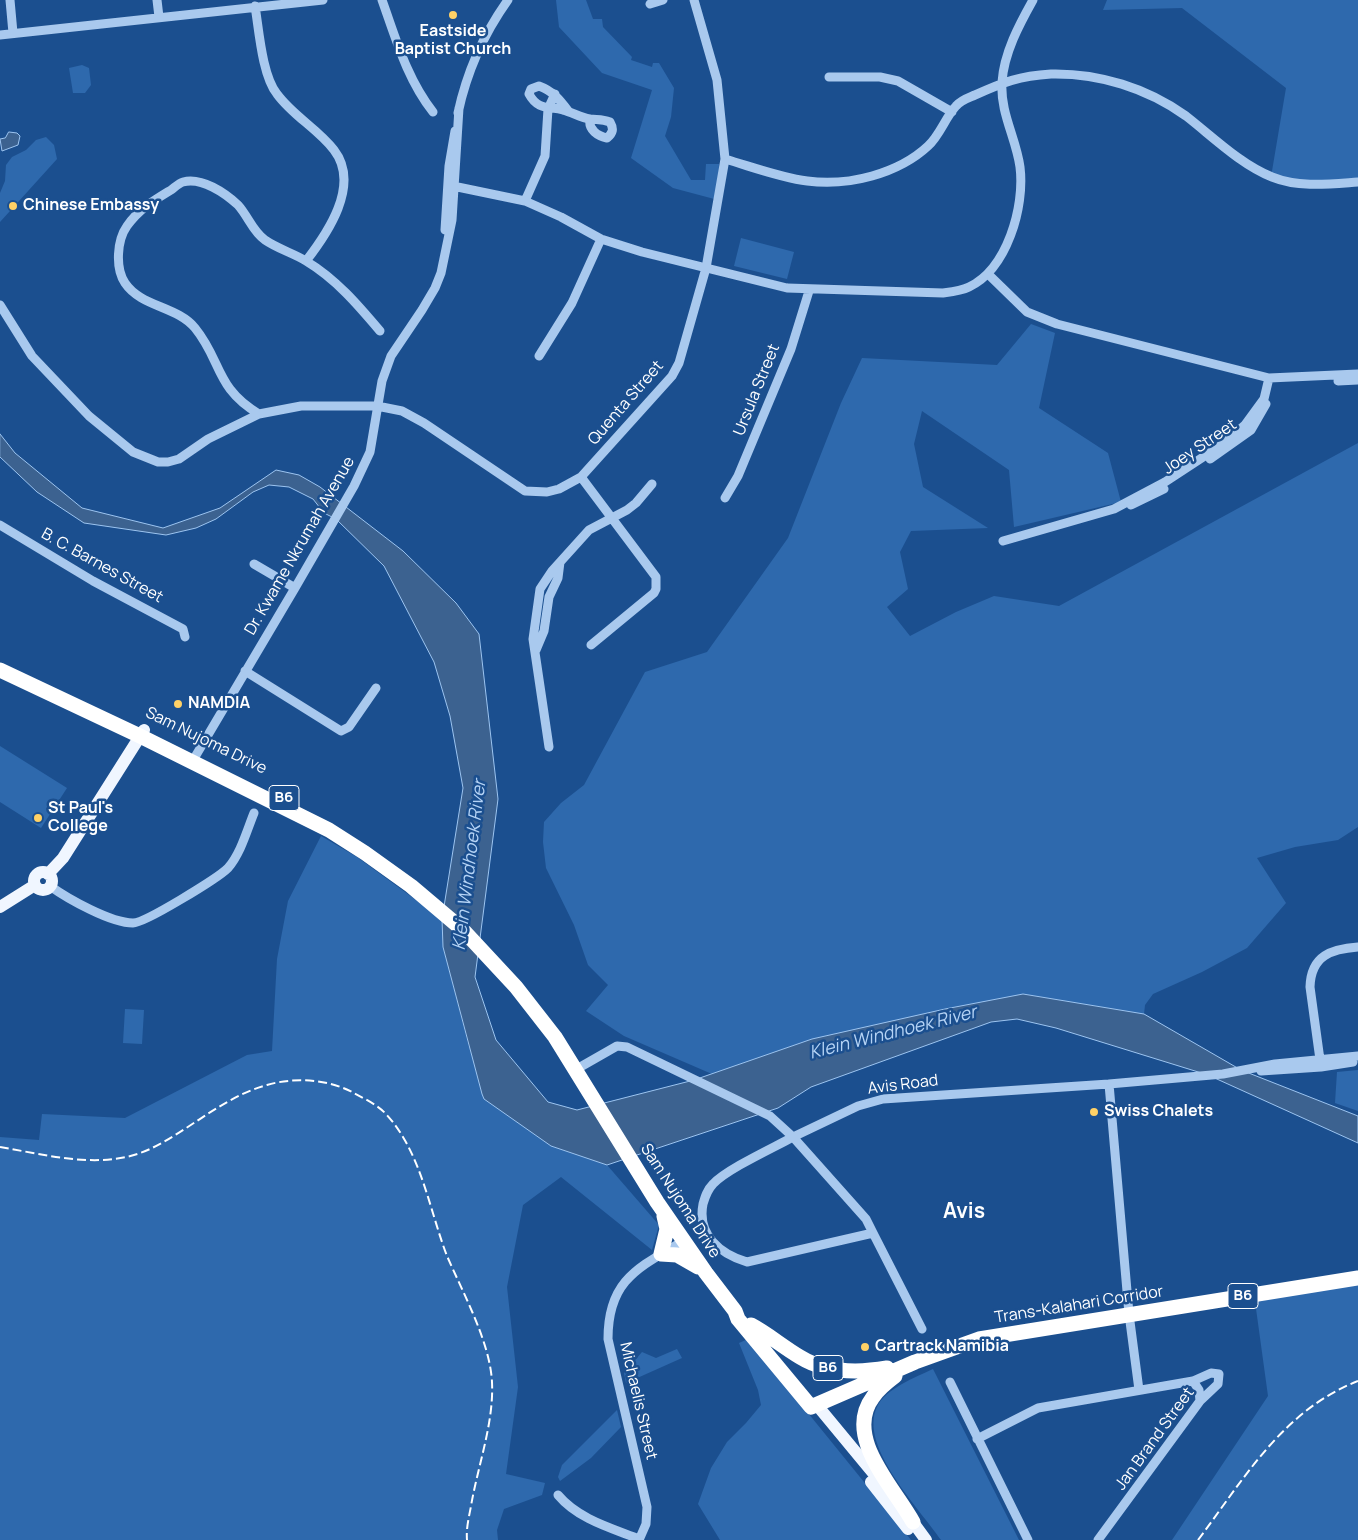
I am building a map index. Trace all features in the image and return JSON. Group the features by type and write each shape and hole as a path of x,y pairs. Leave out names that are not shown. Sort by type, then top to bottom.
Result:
{"highway":[{"name":"Sam Nujoma Drive","path":"0,661 142,733 294,803 332,824 373,850 411,886 463,930 535,1010 594,1099 683,1241 735,1311 738,1319 814,1406"},
{"name":"Sam Nujoma Drive","path":"0,670 142,733"},
{"path":"657,1202 667,1229 661,1254 682,1256 706,1273"},
{"name":"Trans-Kalahari Corridor","path":"814,1406 915,1362 978,1339 1358,1278"},
{"name":"B6","path":"735,1311 751,1325 802,1358 831,1369 869,1371 915,1362"},
{"name":"B6","path":"751,1325 814,1406"},
{"path":"913,1522 870,1454 863,1431 866,1409 872,1398 880,1389 915,1362"}],"main road":[{"path":"0,907 35,885 42,889 64,858 142,733"},
{"name":"Sam Nujoma Drive","path":"814,1406 913,1522 926,1540"},
{"name":"Sam Nujoma Drive","path":"814,1406 918,1540"}],"street":[{"path":"10,0 13,33"},
{"path":"157,0 159,17"},
{"path":"0,35 254,6 324,0"},
{"path":"382,0 406,68 424,101 433,112"},
{"name":"Dr. Kwame Nkrumah Avenue","path":"194,758 354,486 370,452 376,406 391,356 435,288 445,256 452,186 452,143 459,108 475,56 490,27 508,0"},
{"path":"650,4 663,0"},
{"name":"Quenta Street","path":"0,305 22,343 40,366 89,416 133,452 145,458 168,462 179,459 208,439 258,414 301,406 376,406 402,411 424,423 525,491 547,492 558,489 581,476 672,376 679,364 706,268 725,159 717,80 694,0"},
{"path":"452,186 525,201 561,217 601,239 787,288 943,293 968,288 988,274 998,261 1009,238 1021,180 1017,153 1006,120 1002,82 1006,59 1033,0"},
{"path":"254,6 269,77 276,93 335,151 343,173 343,183 336,215 325,237 306,261"},
{"path":"725,159 808,182 842,183 858,180 889,171 919,154 929,145 952,112 966,99 1002,82 1051,74 1086,75 1134,88 1158,99 1238,157 1271,177 1309,184 1358,182"},
{"path":"829,77 880,77 898,81 952,112"},
{"path":"569,112 555,94 538,86 531,89 529,94 533,100 548,110 569,112 590,120"},
{"path":"525,201 545,156 548,110 555,94"},
{"path":"258,414 238,400 227,386 191,323 182,316 131,291 124,282 119,266 123,235 134,217 154,200 183,182 203,183 220,191 238,205 263,239 306,261 350,296 380,331"},
{"path":"538,356 572,303 601,239"},
{"path":"988,274 1019,306 1037,317 1150,348 1160,354 1271,380 1358,380"},
{"name":"Ursula Street","path":"725,498 738,476 791,349 809,290"},
{"path":"1271,380 1358,374"},
{"name":"Joey Street","path":"1003,541 1144,500 1163,490 1241,438 1260,418 1271,380"},
{"path":"581,476 656,577 656,589 591,645"},
{"path":"549,748 534,639 540,589 547,576 589,530 636,503 652,484"},
{"name":"B. C. Barnes Street","path":"0,525 93,581 182,629 185,637"},
{"path":"536,650 546,625 549,597 558,578 560,562"},
{"path":"254,564 295,588"},
{"path":"535,623 542,627 546,625"},
{"path":"244,671 341,731 349,727 376,688"},
{"path":"49,880 98,912 126,923 136,923 151,917 227,868 238,851 254,813"},
{"path":"1321,1064 1310,987 1311,978 1318,962 1330,951 1358,947"},
{"path":"575,1070 617,1046 627,1046 770,1116 793,1137 851,1200 873,1233 922,1329"},
{"name":"Avis Road","path":"1321,1064 1358,1056"},
{"name":"Avis Road","path":"873,1233 747,1262 734,1258 717,1247 706,1234 701,1222 702,1210 705,1196 712,1184 725,1174 793,1137 858,1106 883,1099 1109,1084 1241,1070 1250,1072 1358,1061"},
{"path":"1109,1084 1129,1314 1140,1390"},
{"name":"Michaelis Street","path":"639,1539 646,1524 647,1507 608,1339 608,1327 617,1291 641,1266 683,1241"},
{"name":"Jan Brand Street","path":"977,1439 1038,1408 1193,1381 1211,1373 1219,1374 1218,1384 1200,1401 1098,1540"},
{"path":"1193,1381 1200,1390 1200,1401"},
{"path":"950,1382 1028,1540"},
{"path":"558,1495 566,1505 583,1515 639,1539"}],"shaded area":[{"path":"556,0 586,0 593,19 602,19 603,27 632,57 631,60 652,67 653,63 659,63 674,88 671,117 665,136 691,180 705,180 706,164 719,164 718,200 673,188 631,158 652,90 602,73 559,27"},
{"path":"1107,0 1358,0 1358,182 1331,184 1271,177 1286,88 1182,8 1103,10"},
{"path":"82,65 89,68 91,85 85,93 73,93 69,68"},
{"path":"46,137 54,145 57,159 0,222 0,193 5,181 6,165 12,157 26,150 36,140"},
{"path":"741,238 794,252 787,279 734,266"},
{"path":"1031,324 1055,333 1039,408 1108,453 1121,502 1014,527 1009,470 922,411 914,444 923,487 988,528 911,531 900,552 908,589 887,607 910,636 956,612 994,596 1059,606 1358,443 1358,827 1338,840 1295,847 1257,858 1286,903 1247,948 1202,972 1153,994 1145,1005 1144,1014 1023,994 812,1039 712,1074 624,1036 586,1011 608,985 588,965 574,925 546,868 543,842 544,822 561,803 584,785 645,672 707,652 788,538 841,403 862,358 997,365"},
{"path":"0,746 67,788 41,828 0,802"},
{"path":"321,836 357,857 442,919 443,947 469,1047 551,1146 607,1165 659,1225 652,1250 561,1177 523,1205 507,1287 518,1387 506,1474 545,1483 542,1495 504,1509 497,1530 498,1540 0,1540 0,1137 39,1140 42,1114 125,1118 247,1055 272,1051 277,959 288,901"},
{"path":"125,1009 144,1010 142,1044 123,1043"},
{"path":"1358,1070 1358,1111 1335,1103 1337,1072"},
{"path":"1358,1280 1358,1540 1172,1540 1268,1396 1254,1294"},
{"path":"748,1339 911,1540 720,1540 698,1504 711,1468 727,1442 761,1405 758,1390 739,1343"},
{"path":"677,1349 682,1358 626,1383 624,1373 642,1352 656,1358"},
{"path":"933,1369 1019,1540 941,1540 907,1495 883,1458 876,1440 873,1423 877,1407 894,1389"},
{"path":"617,1410 621,1427 591,1458 560,1481 558,1477 562,1465"}],"water":[{"path":"9,132 17,133 20,136 18,145 2,151 0,139 5,138"},
{"name":"Klein Windhoek River","path":"0,434 15,453 82,508 163,528 220,508 276,470 299,475 320,487 403,551 456,603 479,634 498,799 475,977 496,1040 548,1102 577,1110 694,1080 812,1039 945,1009 1023,994 1144,1014 1241,1070 1358,1116 1358,1143 1208,1075 1056,1028 1017,1019 991,1022 811,1087 778,1108 607,1165 551,1146 484,1099 482,1094 443,947 442,919 463,788 450,716 434,662 384,566 336,519 324,513 313,499 289,487 269,485 253,492 216,519 196,528 166,535 84,523 37,492 0,457"}],"railway":[{"path":"0,1147 75,1159 95,1160 132,1156 165,1141 236,1097 251,1090 277,1082 299,1080 332,1084 369,1101 385,1113 397,1128 416,1163 447,1256 481,1334 490,1367 492,1382 491,1413 474,1491 467,1540"},
{"path":"1198,1540 1267,1448 1287,1428 1331,1394 1358,1381"}],"place":[{"name":"Eastside Baptist Church","path":"453,15"},
{"name":"Chinese Embassy","path":"13,206"},
{"name":"NAMDIA","path":"178,704"},
{"name":"St Paul's College","path":"38,818"},
{"name":"Swiss Chalets","path":"1094,1112"},
{"name":"Cartrack Namibia","path":"865,1347"}],"district":[{"name":"Avis","path":"964,1212"}]}
